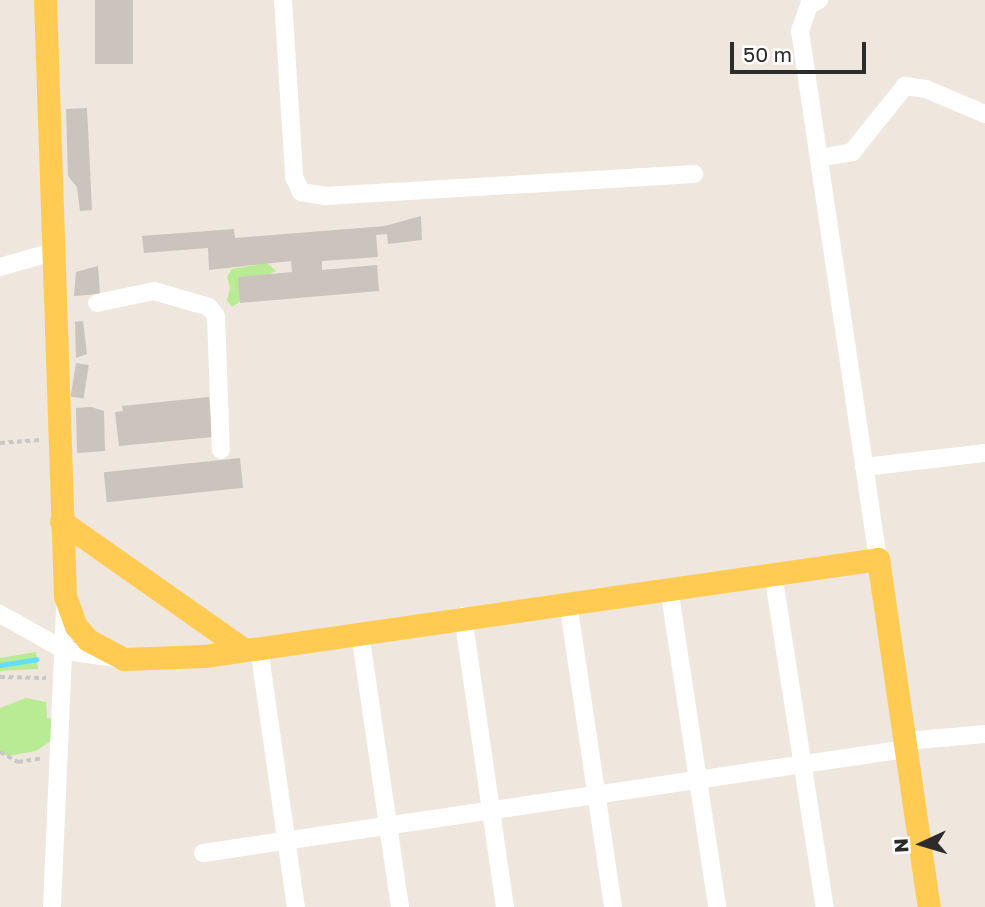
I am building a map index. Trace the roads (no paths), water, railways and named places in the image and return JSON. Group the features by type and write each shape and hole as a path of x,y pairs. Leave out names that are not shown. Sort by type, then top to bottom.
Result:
{"main road":[{"path":"44,0 65,596 76,626 89,640 124,659 251,649 878,559 929,907"},
{"path":"61,521 251,649"}],"street":[{"path":"283,0 294,177 302,192 325,196 694,174"},
{"path":"819,0 809,5 800,31 878,559"},
{"path":"819,158 852,152 905,86 926,89 985,114"},
{"path":"0,267 52,252"},
{"path":"97,303 154,291 194,299 209,307 216,316 221,450"},
{"path":"864,467 985,453"},
{"path":"773,573 825,907"},
{"path":"669,588 717,907"},
{"path":"52,907 58,761 65,682 65,596"},
{"path":"568,602 613,907"},
{"path":"0,614 66,651 89,658 124,659"},
{"path":"463,617 505,907"},
{"path":"360,633 401,907"},
{"path":"251,649 296,907"},
{"path":"203,853 490,807 803,765 906,745 985,734"}],"waterway":[{"path":"0,665 37,659"}]}
